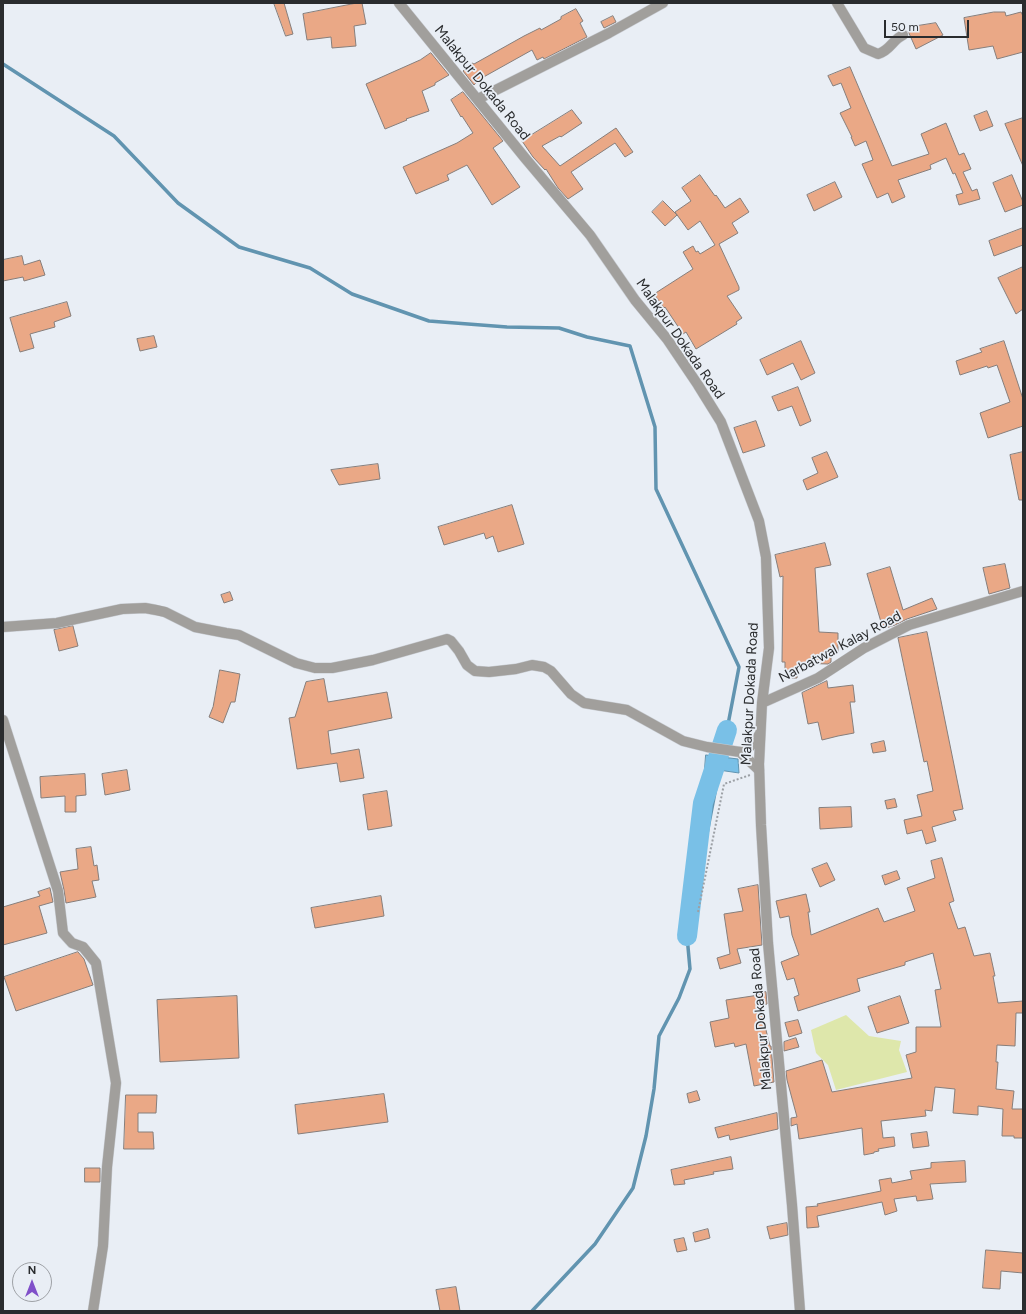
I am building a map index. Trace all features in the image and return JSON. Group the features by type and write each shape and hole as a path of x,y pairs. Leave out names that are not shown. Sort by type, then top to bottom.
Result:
{"street":[{"name":"Malakpur Dokada Road","path":"399,3 525,158 590,235 635,300 667,339 698,384 721,422 759,521 766,557 769,648 762,703 759,771 768,942 800,1311"},
{"path":"478,99 609,34 663,3"},
{"path":"837,3 864,48 878,54 885,52 899,37 903,35"},
{"name":"Narbatwal Kalay Road","path":"762,703 818,678 864,648 910,626 1023,591"},
{"path":"3,627 57,623 122,609 145,608 165,612 195,627 239,634 296,663 315,668 332,668 359,663 446,639 451,641 459,651 466,665 475,671 500,671 532,665 544,667 551,671 571,694 584,703 627,710 683,741 707,747 743,752 760,734"},
{"path":"3,720 58,891 63,933 72,943 83,947 96,963 116,1083 107,1166 103,1246 93,1311"},
{"path":"740,752 759,771"}],"path":[{"path":"698,912 724,784 759,771"}],"green space":[{"path":"846,1015 869,1036 901,1041 899,1050 907,1072 836,1090 828,1065 816,1053 811,1030"}],"water":[{"path":"706,755 738,759 739,773 705,768"}],"building":[{"path":"274,3 284,3 293,34 286,36"},
{"path":"362,3 366,24 354,26 356,46 332,48 331,37 307,40 303,14"},
{"path":"576,9 583,21 580,23 587,37 544,59 543,57 537,60 532,50 480,79 474,85 463,71 472,63 474,64 540,28 541,30"},
{"path":"994,12 1005,12 1006,16 1021,12 1023,16 1023,52 997,59 993,46 969,50 964,18"},
{"path":"613,16 616,22 604,28 601,22"},
{"path":"936,23 943,35 916,49 908,31 916,26"},
{"path":"431,53 449,75 435,83 435,85 422,91 429,111 406,119 407,120 385,129 366,84 420,60"},
{"path":"850,67 892,166 929,154 921,134 946,123 959,155 964,153 971,169 963,172 972,191 977,189 980,199 959,205 956,195 963,193 955,173 953,174 946,158 930,165 931,169 898,180 905,197 892,203 888,193 877,198 862,164 873,160 866,141 855,146 840,113 851,108 841,83 833,86 828,76"},
{"path":"463,92 503,141 493,148 520,187 492,205 467,165 447,175 449,180 416,194 403,167 457,143 473,133 451,100"},
{"path":"572,110 582,123 561,137 560,136 542,146 560,166 616,128 633,152 625,157 615,143 571,172 583,189 568,199 558,188 546,169 545,170 533,157 522,141"},
{"path":"987,111 993,126 980,131 974,116"},
{"path":"1023,118 1023,166 1005,124"},
{"path":"700,175 725,208 740,198 749,212 732,223 738,233 719,244 739,287 739,290 727,296 742,318 736,322 737,324 696,349 686,332 683,334 665,307 664,308 654,294 693,269 683,252 693,246 696,252 698,251 700,254 715,245 700,221 688,230 675,212 691,201 682,188"},
{"path":"1012,175 1023,205 1005,212 993,183"},
{"path":"835,182 842,197 814,211 807,195"},
{"path":"663,201 677,215 665,226 652,212"},
{"path":"1023,228 1023,245 994,256 989,241"},
{"path":"22,256 24,265 40,260 45,275 24,281 23,277 3,281 3,260"},
{"path":"1023,267 1023,309 1016,314 998,278"},
{"path":"67,302 71,316 54,322 55,327 30,334 34,348 20,352 10,318"},
{"path":"154,336 157,347 140,351 137,339"},
{"path":"801,341 815,373 801,380 793,363 767,375 760,360"},
{"path":"1004,341 1023,399 1023,426 988,438 980,413 1010,402 997,365 988,368 987,366 960,375 956,361 982,352 980,349"},
{"path":"798,387 811,421 800,426 792,406 778,411 772,397"},
{"path":"756,421 765,446 743,453 734,428"},
{"path":"827,452 838,477 807,490 803,480 818,473 812,458"},
{"path":"1023,452 1023,500 1019,500 1010,455"},
{"path":"378,464 380,479 339,485 331,470"},
{"path":"512,505 524,544 498,552 493,536 486,539 484,533 444,545 438,527"},
{"path":"825,543 831,565 815,568 819,632 838,633 838,652 831,652 831,662 828,664 798,663 797,678 785,678 785,662 782,662 783,576 780,577 775,555"},
{"path":"1005,564 1010,588 989,594 983,568"},
{"path":"890,567 903,610 932,598 937,609 883,629 867,574"},
{"path":"230,592 233,600 224,603 221,595"},
{"path":"73,626 78,646 59,651 54,630"},
{"path":"927,632 963,809 953,811 956,820 932,827 936,841 926,844 922,830 907,834 904,820 922,816 917,795 933,791 927,761 924,762 898,638"},
{"path":"220,670 240,674 235,702 231,702 223,723 209,717 213,707"},
{"path":"324,679 328,702 387,692 392,718 328,731 331,754 359,749 364,778 340,782 337,763 297,769 289,718 295,717 306,682"},
{"path":"827,681 828,688 853,685 855,702 850,702 854,733 822,740 818,722 808,724 802,693"},
{"path":"884,741 886,751 873,753 871,744"},
{"path":"127,770 130,790 105,795 102,774"},
{"path":"85,774 86,795 76,796 76,812 65,812 65,796 41,798 40,777"},
{"path":"387,791 392,826 368,830 363,795"},
{"path":"895,799 897,807 887,809 885,801"},
{"path":"851,807 852,827 820,829 819,808"},
{"path":"91,847 94,866 97,865 99,880 92,881 96,897 66,903 60,872 78,869 76,849"},
{"path":"942,858 954,901 949,903 958,929 965,927 974,956 990,953 995,976 993,976 998,1003 1023,1001 1023,1013 1016,1013 1015,1046 997,1045 996,1062 998,1062 996,1089 1014,1091 1012,1109 1023,1109 1023,1138 1002,1136 1003,1109 978,1106 978,1115 953,1113 955,1089 935,1087 932,1111 925,1110 926,1116 881,1121 883,1138 894,1137 895,1146 878,1149 879,1151 864,1155 862,1128 799,1139 797,1124 791,1126 791,1118 797,1117 786,1071 822,1060 832,1092 912,1078 906,1055 916,1052 916,1027 941,1027 935,990 941,989 933,953 905,962 905,965 857,979 860,991 798,1011 794,997 799,995 794,978 787,980 781,962 799,955 792,935 789,916 780,918 776,901 806,894 810,912 808,912 811,935 878,908 884,922 915,911 907,888 935,878 931,861"},
{"path":"827,863 835,880 820,887 812,869"},
{"path":"897,871 900,879 885,885 882,876"},
{"path":"758,885 762,945 737,949 741,963 720,969 717,958 730,954 724,914 743,911 738,889"},
{"path":"50,888 53,902 39,906 47,933 3,945 3,907 40,896 38,892"},
{"path":"381,896 384,916 315,928 311,908"},
{"path":"78,952 84,959 93,985 16,1011 4,977"},
{"path":"766,992 767,1004 760,1006 771,1046 774,1082 754,1086 746,1044 735,1047 734,1043 715,1047 710,1022 729,1018 726,1000 759,995 758,993"},
{"path":"237,996 239,1058 160,1062 157,1000"},
{"path":"900,996 909,1023 877,1033 868,1007"},
{"path":"798,1020 802,1033 789,1037 785,1023"},
{"path":"796,1038 799,1047 784,1051 784,1042"},
{"path":"697,1091 700,1100 689,1103 687,1094"},
{"path":"384,1094 388,1122 298,1134 295,1105"},
{"path":"126,1095 157,1095 156,1113 138,1113 138,1132 153,1132 154,1149 124,1149"},
{"path":"777,1113 778,1129 730,1140 729,1135 718,1138 715,1128"},
{"path":"927,1132 929,1146 913,1148 911,1134"},
{"path":"731,1157 733,1169 713,1172 714,1174 684,1180 685,1184 674,1185 671,1170"},
{"path":"965,1161 966,1182 930,1184 933,1199 917,1201 916,1196 894,1199 897,1211 885,1215 882,1202 817,1216 819,1227 807,1228 806,1207 818,1206 817,1204 881,1191 879,1180 891,1178 892,1183 912,1179 910,1171 931,1168 931,1163"},
{"path":"85,1168 100,1168 100,1182 85,1182"},
{"path":"787,1223 788,1235 770,1239 767,1227"},
{"path":"708,1229 710,1238 695,1242 693,1233"},
{"path":"684,1238 687,1250 677,1252 674,1240"},
{"path":"986,1250 1023,1253 1023,1273 1001,1271 1000,1289 983,1288"},
{"path":"456,1287 460,1311 440,1311 436,1290"}],"waterway":[{"path":"3,64 114,136 178,203 239,247 310,268 352,294 429,321 507,327 559,328 587,337 630,346 655,427 656,489 739,667 721,761"},
{"path":"687,936 703,803 727,730"},
{"path":"532,1311 595,1244 633,1188 646,1136 654,1089 659,1036 679,998 690,969 687,936 720,767"}]}
